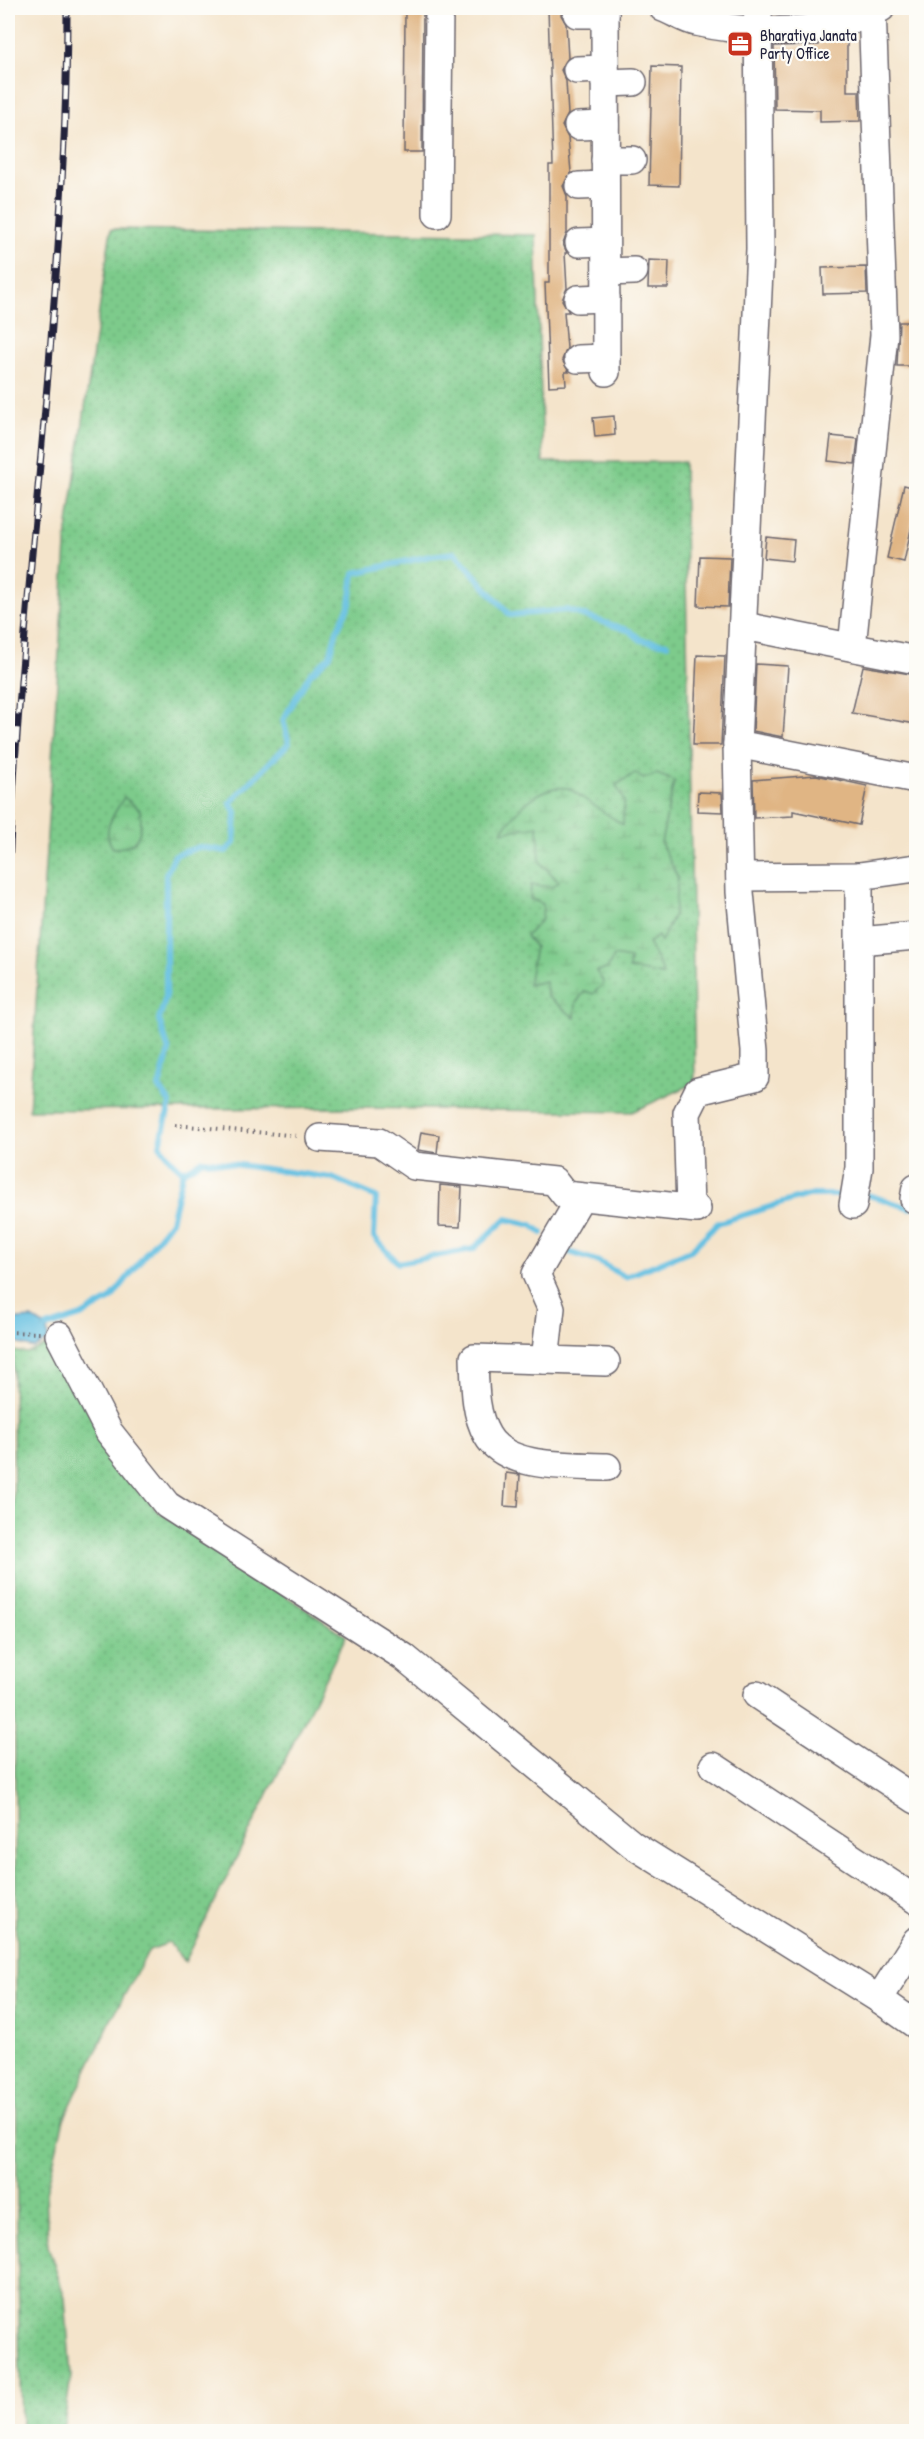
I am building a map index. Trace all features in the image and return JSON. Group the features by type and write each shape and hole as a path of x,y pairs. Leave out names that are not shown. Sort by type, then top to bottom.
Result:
{"street":[{"path":"437,214 439,8"},
{"path":"663,8 694,22 758,20 816,28 874,9 884,334 852,647"},
{"path":"577,14 604,11 605,125 596,177 605,242 606,365 578,359"},
{"path":"320,1138 379,1142 414,1166 554,1181 565,1196 693,1208 687,1113 698,1091 755,1077 755,1051 740,877 737,744 759,249 758,20"},
{"path":"577,70 633,82"},
{"path":"578,126 605,125"},
{"path":"596,177 632,160"},
{"path":"579,243 605,242"},
{"path":"578,299 634,271"},
{"path":"744,626 916,660"},
{"path":"737,744 916,779"},
{"path":"740,877 859,876 916,868"},
{"path":"853,1206 859,1167 859,876"},
{"path":"859,941 916,936"},
{"path":"544,1360 551,1308 537,1275 580,1197"},
{"path":"59,1335 110,1432 167,1505 404,1658 633,1845 879,1999 916,2025"},
{"path":"606,1362 474,1358 476,1401 488,1437 513,1458 551,1464 607,1467"},
{"path":"757,1695 916,1800"},
{"path":"713,1766 916,1900"},
{"path":"879,1999 916,1941"}],"path":[{"path":"175,1125 320,1138"},
{"path":"8,1332 59,1335"}],"green space":[{"path":"111,229 536,235 543,462 684,462 695,1083 632,1112 361,1108 29,1110 67,531"},
{"path":"635,773 643,779 657,774 674,781 661,843 678,878 674,914 661,942 658,936 648,943 662,970 662,975 629,969 630,959 614,956 607,969 596,971 604,983 593,994 585,991 576,1003 575,1018 547,996 546,981 528,985 535,947 526,936 542,919 543,904 530,899 531,885 552,887 559,882 540,862 538,826 501,832 530,800 538,794 557,788 568,788 623,825 624,801 616,785"},
{"path":"124,797 140,810 140,832 134,842 129,845 113,848 109,841 108,829"},
{"path":"52,1343 156,1510 346,1636 185,1962 169,1943 149,1950 111,2020 64,2119 46,2192 48,2246 65,2298 71,2376 63,2432 21,2431 17,2215 13,1351 28,1353"}],"water":[{"path":"32,1318 47,1327 48,1340 34,1348 8,1341 8,1320"}],"building":[{"path":"405,8 423,8 422,152 404,152"},
{"path":"548,8 563,8 561,15 566,24 568,58 561,70 566,81 568,114 562,126 568,138 571,172 563,186 567,196 567,233 563,244 567,253 565,253 567,288 562,300 569,312 564,312 567,348 562,360 569,372 565,372 566,385 549,386 545,283 549,283 549,165 553,165"},
{"path":"847,37 847,91 859,91 860,121 820,122 820,110 775,109 774,46 819,45 819,43"},
{"path":"652,66 681,67 679,186 649,185"},
{"path":"649,260 669,261 668,288 648,288"},
{"path":"866,267 867,293 823,294 822,268"},
{"path":"899,322 916,322 916,366 897,366"},
{"path":"614,416 615,435 595,437 593,418"},
{"path":"831,436 858,439 855,464 828,461"},
{"path":"904,485 916,488 916,506 904,562 887,558"},
{"path":"766,537 794,540 792,561 764,558"},
{"path":"700,556 730,557 728,607 698,606"},
{"path":"697,655 725,656 721,745 693,745"},
{"path":"756,664 788,666 783,737 753,731"},
{"path":"863,666 916,675 916,724 852,713"},
{"path":"816,775 867,786 859,825 793,811 793,816 754,818 753,780"},
{"path":"698,792 722,793 723,812 697,811"},
{"path":"421,1132 439,1135 437,1153 418,1150"},
{"path":"440,1185 462,1187 460,1227 439,1226"},
{"path":"506,1473 520,1475 518,1507 504,1506"}],"waterway":[{"path":"183,1171 160,1145 170,1103 159,1087 169,1051 159,1020 166,996 166,874 175,855 199,847 226,851 234,843 236,812 230,803 289,743 283,720 310,674 330,656 337,630 350,604 354,573 430,556 455,553 510,615 567,610 630,631 641,640 667,644"},
{"path":"47,1327 81,1316 111,1299 171,1221 183,1171 203,1160 332,1178 376,1197 374,1237 398,1263 473,1249 506,1219 532,1225 542,1233"},
{"path":"563,1250 597,1261 625,1277 691,1250 718,1223 808,1195 839,1195"},
{"path":"868,1195 910,1208"}],"railway":[{"path":"8,882 20,697 59,225 67,8"}],"place":[{"name":"Bharatiya Janata Party Office","path":"740,44"}]}
